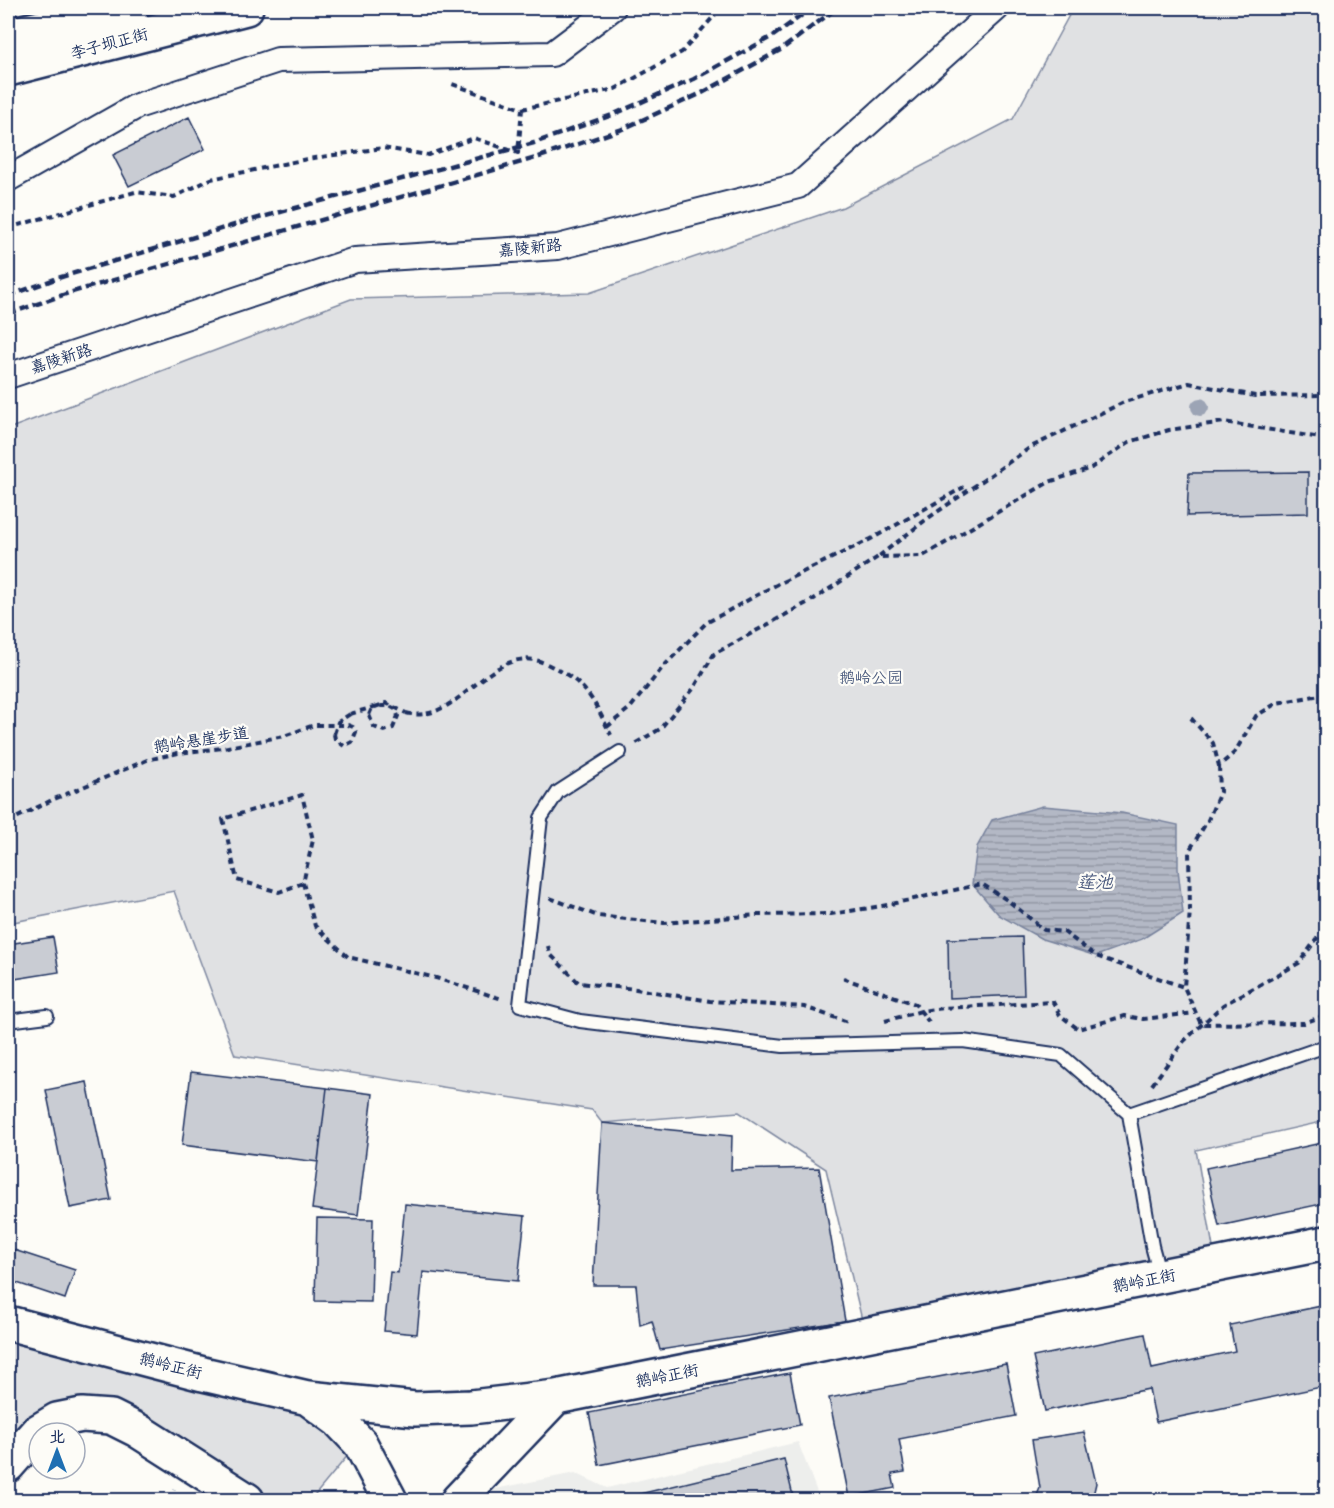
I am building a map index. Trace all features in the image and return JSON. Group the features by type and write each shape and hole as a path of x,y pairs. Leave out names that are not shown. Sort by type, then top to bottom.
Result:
{"street":[{"name":"李子坝正街","path":"8,34 131,8"},
{"name":"李子坝正街","path":"8,69 246,8"},
{"path":"8,179 137,106 278,60 552,54 613,8"},
{"name":"嘉陵新路","path":"8,376 355,260 558,247 798,186 997,8"},
{"name":"鹅岭正街","path":"8,1323 203,1374 308,1398 415,1409 471,1407 556,1398 1326,1243"},
{"path":"308,1398 339,1421 360,1443 390,1500"},
{"path":"458,1500 556,1398"},
{"path":"8,1465 38,1432 57,1420 82,1415 111,1417 137,1430 247,1500"}],"lane":[{"path":"620,752 558,792 541,818 520,1005 580,1021 783,1046 963,1041 1061,1054 1129,1114 1152,1246 1160,1276"},
{"path":"8,1021 47,1016"},
{"path":"1129,1114 1326,1046"}],"path":[{"path":"454,78 444,81 522,109 615,89 682,52 715,15"},
{"path":"8,228 135,192 174,197 212,179 318,158 384,148 429,155 474,138 518,153 522,109"},
{"path":"964,487 870,539 770,588 706,623 663,667 631,707 607,727 620,752 660,729 694,688 714,654 814,599 878,557 927,519 1031,447 1124,402 1190,383 1255,396 1326,395"},
{"path":"878,557 923,556 1048,482 1091,468 1129,442 1169,430 1224,422 1326,439"},
{"name":"鹅岭悬崖步道","path":"8,822 147,760 284,736 314,725 326,724 336,724 343,724 353,727 356,737 348,745 344,746 337,742 334,729 336,726 339,722 350,714 357,711 363,710 369,708 377,706 390,706 395,709 398,716 395,726 390,730 380,730 371,723 372,708 377,705 386,703 406,713 426,714 461,696 493,670 512,661 524,659 546,663 568,675 592,697 607,727"},
{"path":"1219,766 1235,752 1256,716 1278,703 1326,694"},
{"path":"1191,718 1213,743 1219,766 1220,792 1208,820 1190,851 1190,910 1184,987 1201,1024"},
{"path":"303,883 279,892 237,880 223,819 302,795 313,840 303,883 315,926 348,957 436,978 520,1005"},
{"path":"533,891 598,916 664,923 757,915 831,914 882,906 982,884 1010,902 1044,930 1064,933 1096,956 1184,987"},
{"path":"1129,1114 1184,1041 1201,1024 1222,1005 1299,963 1324,929 1326,921"},
{"path":"548,944 550,954 579,983 636,988 710,1001 804,1007 843,1022 853,1022"},
{"path":"843,978 915,1004 945,1042"},
{"path":"882,1022 921,1011 943,1008 1053,1002 1060,1015 1078,1029 1125,1016 1143,1019 1195,1013"},
{"path":"1201,1024 1304,1023 1326,1016"}],"shaded area":[{"path":"798,1442 820,1500 485,1500 495,1489 575,1473 607,1488"}],"green space":[{"name":"鹅岭公园","path":"1073,8 1326,8 1326,1121 1196,1150 1214,1253 862,1320 826,1169 739,1112 602,1123 592,1110 235,1055 174,891 8,923 8,429 351,299 589,293 843,207 1013,119"},
{"path":"8,1339 308,1409 349,1454 311,1500 270,1500 150,1423 52,1407 8,1432"}],"water":[{"name":"莲池","path":"1043,806 1122,813 1178,825 1178,869 1183,913 1142,939 1096,956 1042,939 999,915 972,884 977,847 992,820"}],"building":[{"path":"189,117 205,149 129,186 113,155"},
{"path":"1308,472 1308,513 1187,516 1189,473"},
{"path":"53,937 59,972 8,980 8,944"},
{"path":"1022,937 1024,995 949,998 948,939"},
{"path":"191,1072 327,1088 318,1162 182,1145"},
{"path":"87,1082 111,1200 70,1208 46,1090"},
{"path":"327,1088 373,1094 358,1215 312,1209"},
{"path":"8,1116 12,1116 12,1146 8,1146"},
{"path":"602,1123 732,1136 731,1170 819,1168 845,1321 660,1350 652,1321 640,1325 636,1285 593,1285"},
{"path":"1326,1142 1326,1203 1219,1226 1206,1168"},
{"path":"405,1204 525,1216 518,1281 423,1272 417,1334 384,1331 390,1272 398,1273"},
{"path":"317,1218 373,1219 371,1302 315,1301"},
{"path":"8,1248 75,1270 65,1299 8,1280"},
{"path":"1326,1305 1326,1386 1156,1422 1149,1389 1045,1411 1033,1357 1145,1334 1152,1369 1235,1351 1230,1325"},
{"path":"1006,1364 1016,1416 899,1439 905,1472 892,1474 895,1488 849,1497 829,1398"},
{"path":"790,1373 800,1425 599,1465 589,1413"},
{"path":"1084,1432 1096,1483 1092,1500 1035,1500 1040,1488 1032,1440"},
{"path":"784,1459 794,1500 615,1500"}],"railway":[{"path":"8,296 58,278 244,222 534,143 612,115 694,79 773,36 812,8"},
{"path":"8,314 69,293 539,157 620,130 702,93 782,49 837,8"}]}
